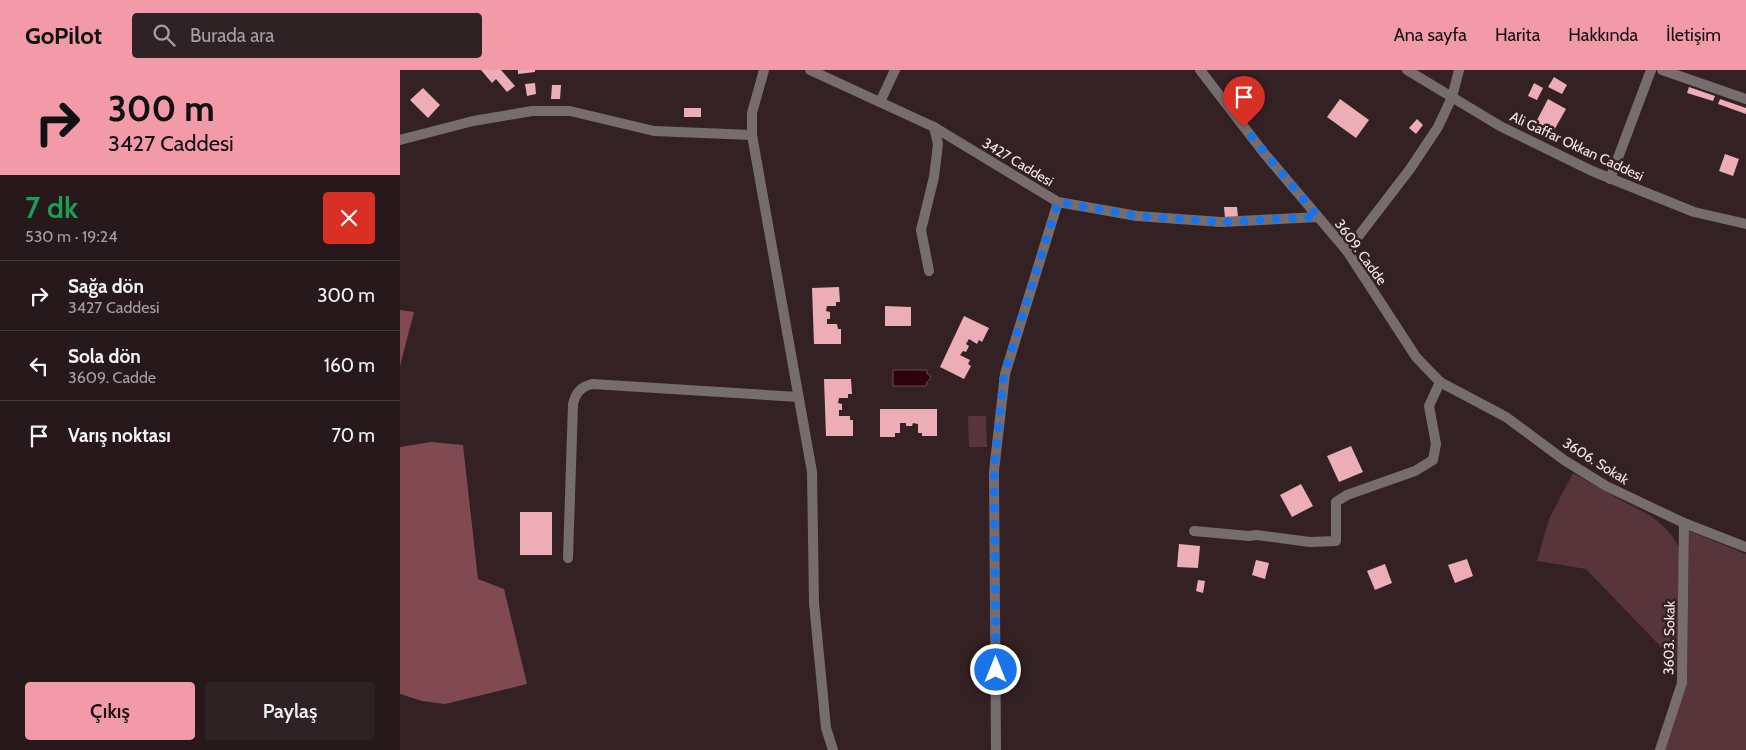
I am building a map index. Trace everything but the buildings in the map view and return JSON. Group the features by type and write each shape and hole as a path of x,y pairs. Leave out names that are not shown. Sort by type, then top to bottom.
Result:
{"street":[{"path":"764,70 752,113 752,135 812,472 814,603 826,728 833,750"},
{"name":"3427 Caddesi","path":"810,70 934,127 1058,202 1137,216 1221,222 1318,217"},
{"path":"880,102 895,70"},
{"name":"3609. Cadde","path":"1200,70 1240,122 1347,251 1416,357 1440,382"},
{"name":"Ali Gaffar Okkan Caddesi","path":"1407,70 1500,126 1610,179 1694,212 1746,224"},
{"path":"1347,251 1410,169 1438,127 1452,97 1459,70"},
{"path":"1610,179 1651,70"},
{"path":"1662,70 1746,99"},
{"path":"400,140 473,121 532,111 570,111 654,131 752,135"},
{"path":"929,270 921,230 934,178 938,144 934,127"},
{"path":"996,750 994,471 1004,374 1058,202"},
{"path":"1194,531 1256,535 1310,542 1336,541 1336,502 1347,495 1415,471 1433,460 1436,444 1429,406 1440,382"},
{"name":"3606. Sokak","path":"1440,382 1506,417 1564,460 1606,486 1684,523 1746,547"},
{"path":"568,558 573,404 582,387 592,384 798,397"},
{"name":"3603. Sokak","path":"1660,750 1682,683 1684,523"}],"shaded area":[{"path":"400,310 414,312 400,366"},
{"path":"893,370 927,370 927,374 931,378 926,386 893,386"},
{"path":"968,416 986,416 987,447 969,447"},
{"path":"431,442 463,445 478,579 504,589 527,684 445,704 422,701 400,694 400,447"},
{"path":"1573,473 1653,518 1667,530 1680,549 1676,673 1662,648 1586,569 1537,561 1549,519"},
{"path":"1689,531 1746,554 1746,750 1665,750 1687,684"}],"route":[{"path":"996,670 994,471 1004,374 1058,202 1137,216 1221,222 1318,217 1244,127"}]}
